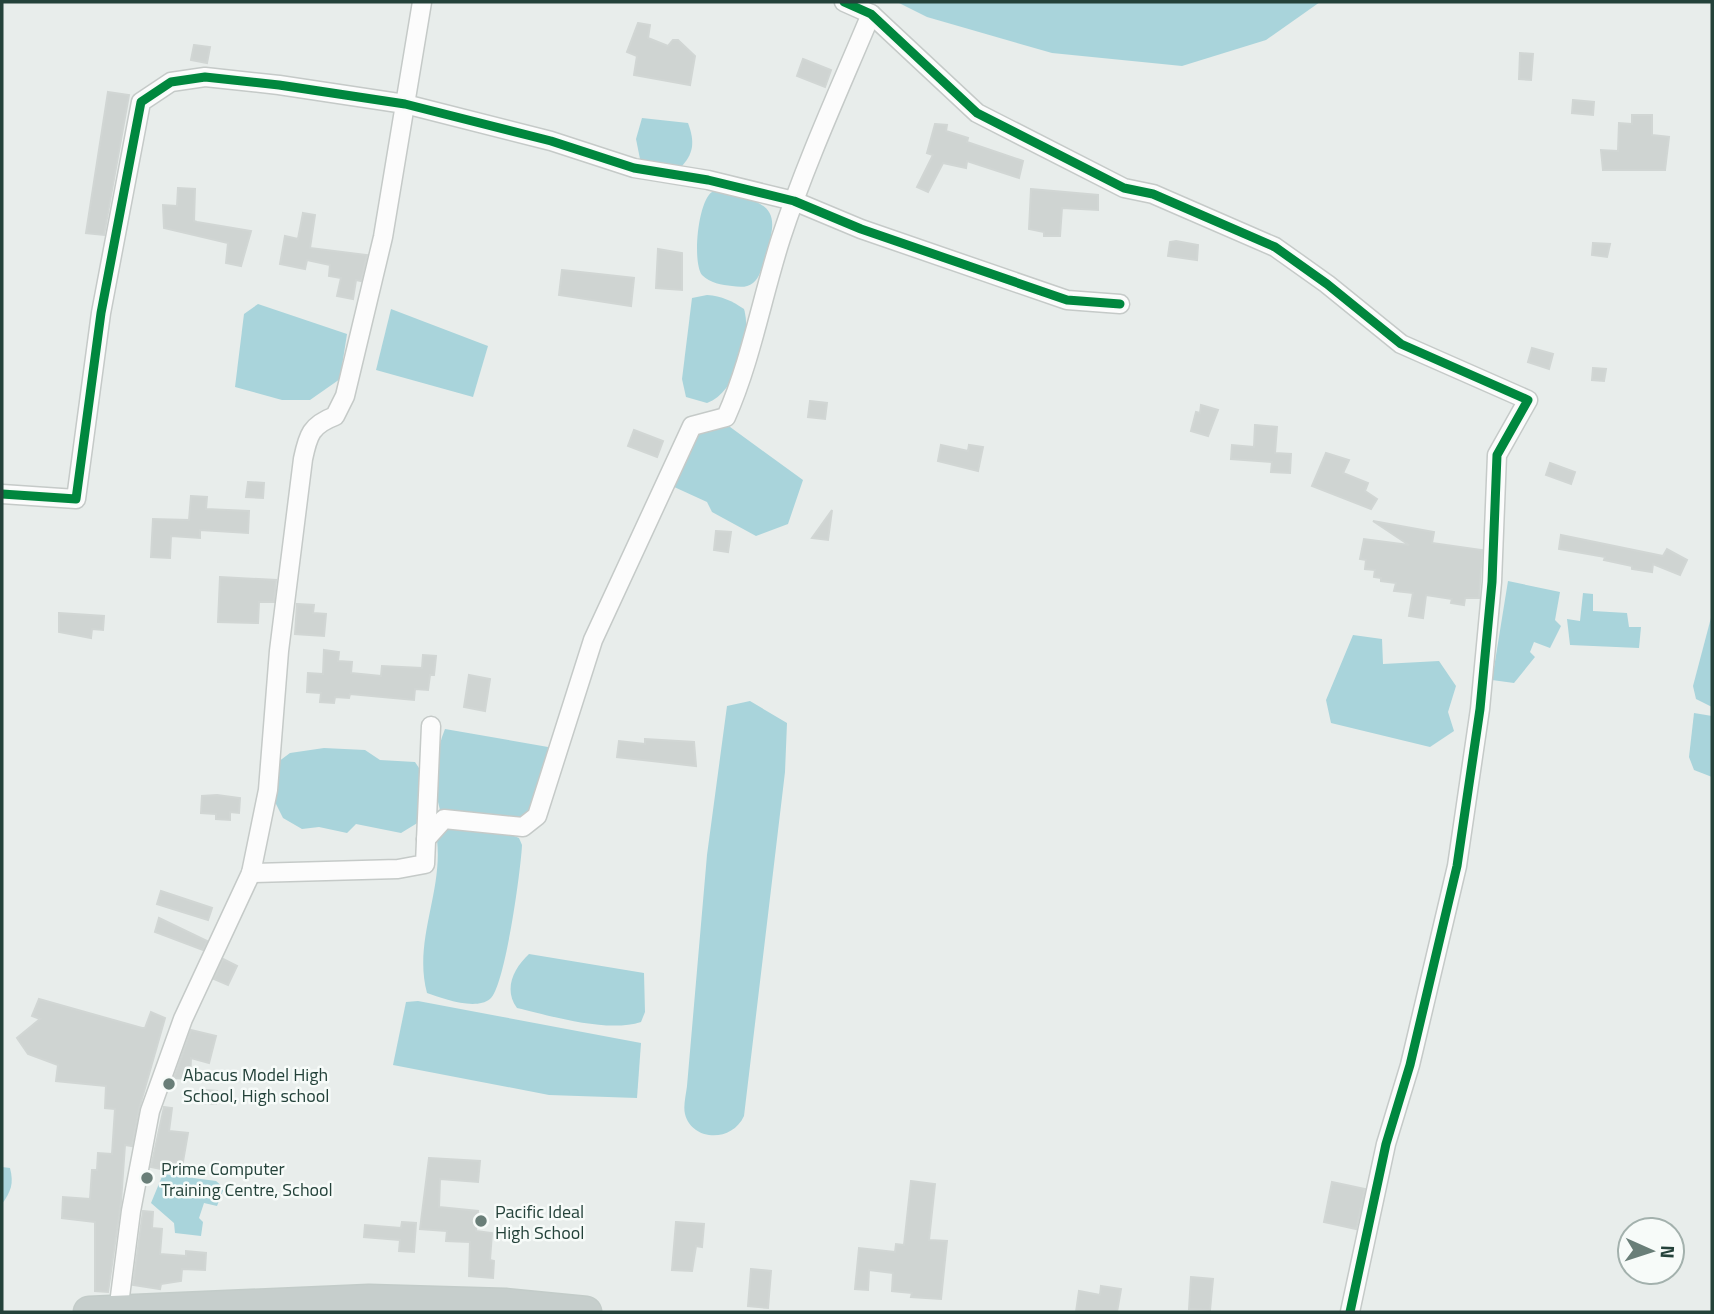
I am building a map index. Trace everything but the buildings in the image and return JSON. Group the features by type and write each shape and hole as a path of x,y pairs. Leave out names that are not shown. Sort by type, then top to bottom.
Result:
{"highway":[{"path":"89,1312 369,1300 505,1304 586,1312"}],"street":[{"path":"119,1311 131,1211 149,1111 183,1019 251,873 268,790 279,651 303,459 309,432 320,422 335,416 345,396 383,237 422,2"},
{"path":"844,2 871,14 977,113 1124,188 1153,194 1275,247 1327,284 1401,344 1528,400 1497,454 1492,582 1480,709 1457,866 1410,1065 1386,1144 1350,1312"},
{"path":"426,839 435,825 444,820 523,827 537,816 593,640 655,504 692,426 726,417 737,392 762,298 794,201 871,14"},
{"path":"2,494 76,499 101,313 141,102 171,82 205,77 405,104 551,141 634,168 708,180 794,201 861,229 1067,300 1120,304"},
{"path":"251,873 398,869 425,864 431,726"}],"water":[{"path":"897,2 1320,2 1266,40 1182,66 1052,53 927,17"},
{"path":"642,118 688,123 692,147 680,168 661,169 640,159 636,139"},
{"path":"722,189 759,203 771,215 771,237 761,270 751,285 740,287 712,282 702,275 699,268 697,245 703,207 712,192"},
{"path":"707,295 727,299 744,309 746,334 734,376 718,397 707,403 686,397 682,379 692,298"},
{"path":"258,304 347,334 340,379 310,400 282,400 235,387 244,314"},
{"path":"391,309 488,346 473,397 376,370"},
{"path":"726,424 803,480 788,524 756,536 712,512 707,502 672,486 693,430"},
{"path":"1508,581 1560,592 1555,620 1561,626 1550,648 1534,642 1530,652 1535,657 1514,683 1492,680"},
{"path":"1583,593 1593,594 1593,611 1627,613 1629,627 1641,627 1639,648 1570,645 1567,619 1580,621"},
{"path":"1712,614 1712,707 1696,699 1693,686"},
{"path":"1353,635 1382,639 1383,664 1439,661 1456,686 1448,712 1454,731 1430,747 1331,723 1326,700"},
{"path":"750,701 787,723 785,772 744,1116 730,1131 712,1135 695,1129 689,1123 684,1104 707,855 727,706"},
{"path":"1694,713 1712,716 1712,777 1694,770 1689,757"},
{"path":"445,729 548,747 546,781 529,817 462,817 440,810 436,769"},
{"path":"324,748 365,750 380,760 415,762 421,771 419,822 401,833 356,824 347,833 319,827 302,829 283,818 274,800 274,765 290,753"},
{"path":"470,827 499,830 519,838 522,845 515,901 501,973 490,999 476,1004 427,993 424,974 426,935 438,859 437,840 445,830"},
{"path":"529,954 644,973 645,1012 641,1022 596,1025 517,1008 511,994 512,979"},
{"path":"418,1001 641,1043 637,1098 549,1095 393,1065 406,1002"},
{"path":"2,1167 10,1168 12,1183 2,1204"},
{"path":"163,1174 216,1181 224,1188 217,1206 204,1203 199,1218 203,1222 201,1236 175,1233 174,1223 151,1203"}],"cycle path":[{"path":"844,2 871,14 977,113 1124,188 1153,194 1275,247 1327,284 1401,344 1528,400 1497,455 1492,582 1480,709 1457,866 1410,1065 1386,1144 1350,1312"},
{"path":"2,494 76,499 101,313 141,102 171,82 205,77 405,104 551,141 634,168 708,180 794,201 861,229 1067,300 1120,304"}],"place":[{"name":"Abacus Model High School, High school","path":"169,1084"},
{"name":"Prime Computer Training Centre, School","path":"147,1178"},
{"name":"Pacific Ideal High School","path":"481,1221"}]}
